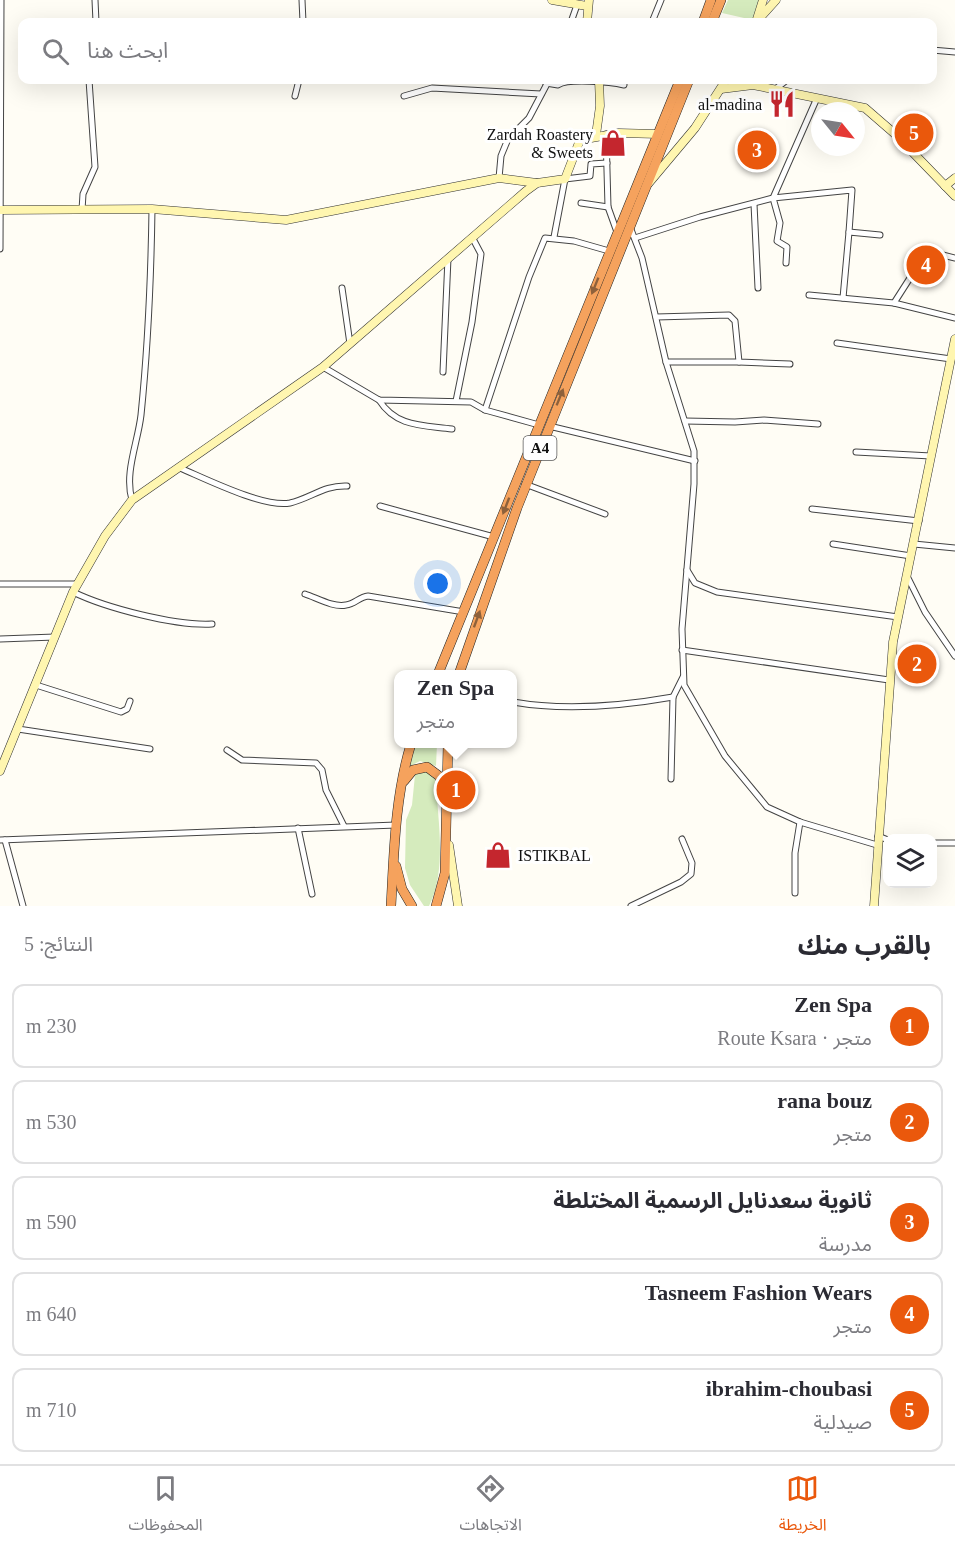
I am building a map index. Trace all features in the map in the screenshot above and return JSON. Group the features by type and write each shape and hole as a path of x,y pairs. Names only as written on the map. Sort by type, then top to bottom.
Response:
{"highway":[{"path":"704,18 711,0"},
{"path":"714,18 721,0"},
{"name":"A4","path":"460,670 521,482 678,84"},
{"name":"A4","path":"544,425 609,251 644,187 687,84"},
{"name":"A4","path":"440,670 494,537 521,482"},
{"path":"391,906 396,825 401,787 410,748"},
{"path":"436,906 445,873 448,748"},
{"path":"401,787 413,770 427,767 439,776 446,791"},
{"path":"394,846 400,881 412,906"}],"street":[{"path":"0,249 1,0"},
{"path":"95,0 96,18"},
{"path":"302,0 303,18"},
{"path":"552,0 577,5 588,3 587,18"},
{"path":"654,18 661,0"},
{"path":"757,18 763,0"},
{"path":"760,18 776,0"},
{"path":"572,18 577,5"},
{"path":"937,50 955,52"},
{"path":"82,211 84,194 95,167 89,84"},
{"path":"295,96 298,84"},
{"path":"499,178 501,156 508,139 529,118 546,84"},
{"path":"596,135 599,84"},
{"path":"644,187 695,128 724,84"},
{"path":"774,90 782,84"},
{"path":"721,89 753,85 858,106 870,112 955,196"},
{"path":"404,96 432,88 541,94"},
{"path":"786,263 787,247 777,241 780,223 773,198 817,98"},
{"path":"554,237 565,179 580,140 606,134 658,134"},
{"path":"606,134 608,207 622,228 635,238 666,362 693,444 695,461 686,568 683,677 705,725 724,756 767,807 800,822 877,845"},
{"path":"0,210 153,209 296,219 499,178 537,183 590,176 591,164 607,163"},
{"path":"945,186 955,178"},
{"path":"0,771 75,588 105,536 132,500 323,367 537,183"},
{"path":"635,238 700,217 773,198 852,190 843,298"},
{"path":"581,203 608,207"},
{"path":"754,204 758,288"},
{"path":"132,500 129,484 140,417 150,314 153,209"},
{"path":"849,232 880,235"},
{"path":"456,401 472,322 481,254 472,237"},
{"path":"485,410 529,277 545,238 554,237 609,251"},
{"path":"894,303 924,255 935,253 955,258"},
{"path":"443,372 448,258"},
{"path":"342,288 350,344"},
{"path":"809,295 894,303 955,318"},
{"path":"656,317 731,316 735,321 739,362"},
{"path":"874,906 889,680 898,617 955,341"},
{"path":"837,342 951,359"},
{"path":"666,362 790,364"},
{"path":"323,367 379,400 397,420 452,429"},
{"path":"379,400 471,402 485,410 695,461"},
{"path":"685,422 764,420 818,424"},
{"path":"856,452 931,456"},
{"path":"180,468 250,499 288,504 329,486 347,486"},
{"path":"521,482 605,514"},
{"path":"380,506 494,537"},
{"path":"813,509 919,520"},
{"path":"833,544 911,556"},
{"path":"914,544 955,548"},
{"path":"686,568 696,583 717,592 898,617"},
{"path":"907,576 925,612 955,656"},
{"path":"0,584 75,588 98,602 192,625 212,624"},
{"path":"305,594 338,605 350,605 360,597 368,596 465,612"},
{"path":"0,639 55,637"},
{"path":"682,650 889,680"},
{"path":"671,779 673,697 683,677"},
{"path":"36,685 121,712 127,709 130,701"},
{"path":"517,703 579,705 625,703 673,697"},
{"path":"18,729 150,749"},
{"path":"227,750 242,760 316,763 322,770 326,790 344,826"},
{"path":"447,819 458,906"},
{"path":"795,893 795,853 800,822"},
{"path":"23,906 2,840 396,825"},
{"path":"298,828 312,894"},
{"path":"878,836 883,838"},
{"path":"631,906 681,882 691,874 692,863 682,839"},
{"path":"937,843 955,843"}],"green space":[{"path":"728,0 759,0 754,18 722,13"},
{"path":"415,748 437,748 436,766 420,761 410,766"},
{"path":"418,771 428,772 435,779 436,784 440,862 435,892 429,906 424,906 410,885 405,868 406,820 412,805 415,775"}],"place":[{"name":"al-madina","path":"782,104"},
{"name":"ibrahim-choubasi","path":"914,133"},
{"name":"Zardah Roastery & Sweets","path":"613,143"},
{"name":"ثانوية سعدنايل الرسمية المختلطة","path":"757,150"},
{"name":"Tasneem Fashion Wears","path":"926,265"},
{"name":"rana bouz","path":"917,664"},
{"name":"Zen Spa","path":"456,790"},
{"name":"ISTIKBAL","path":"498,855"}]}
